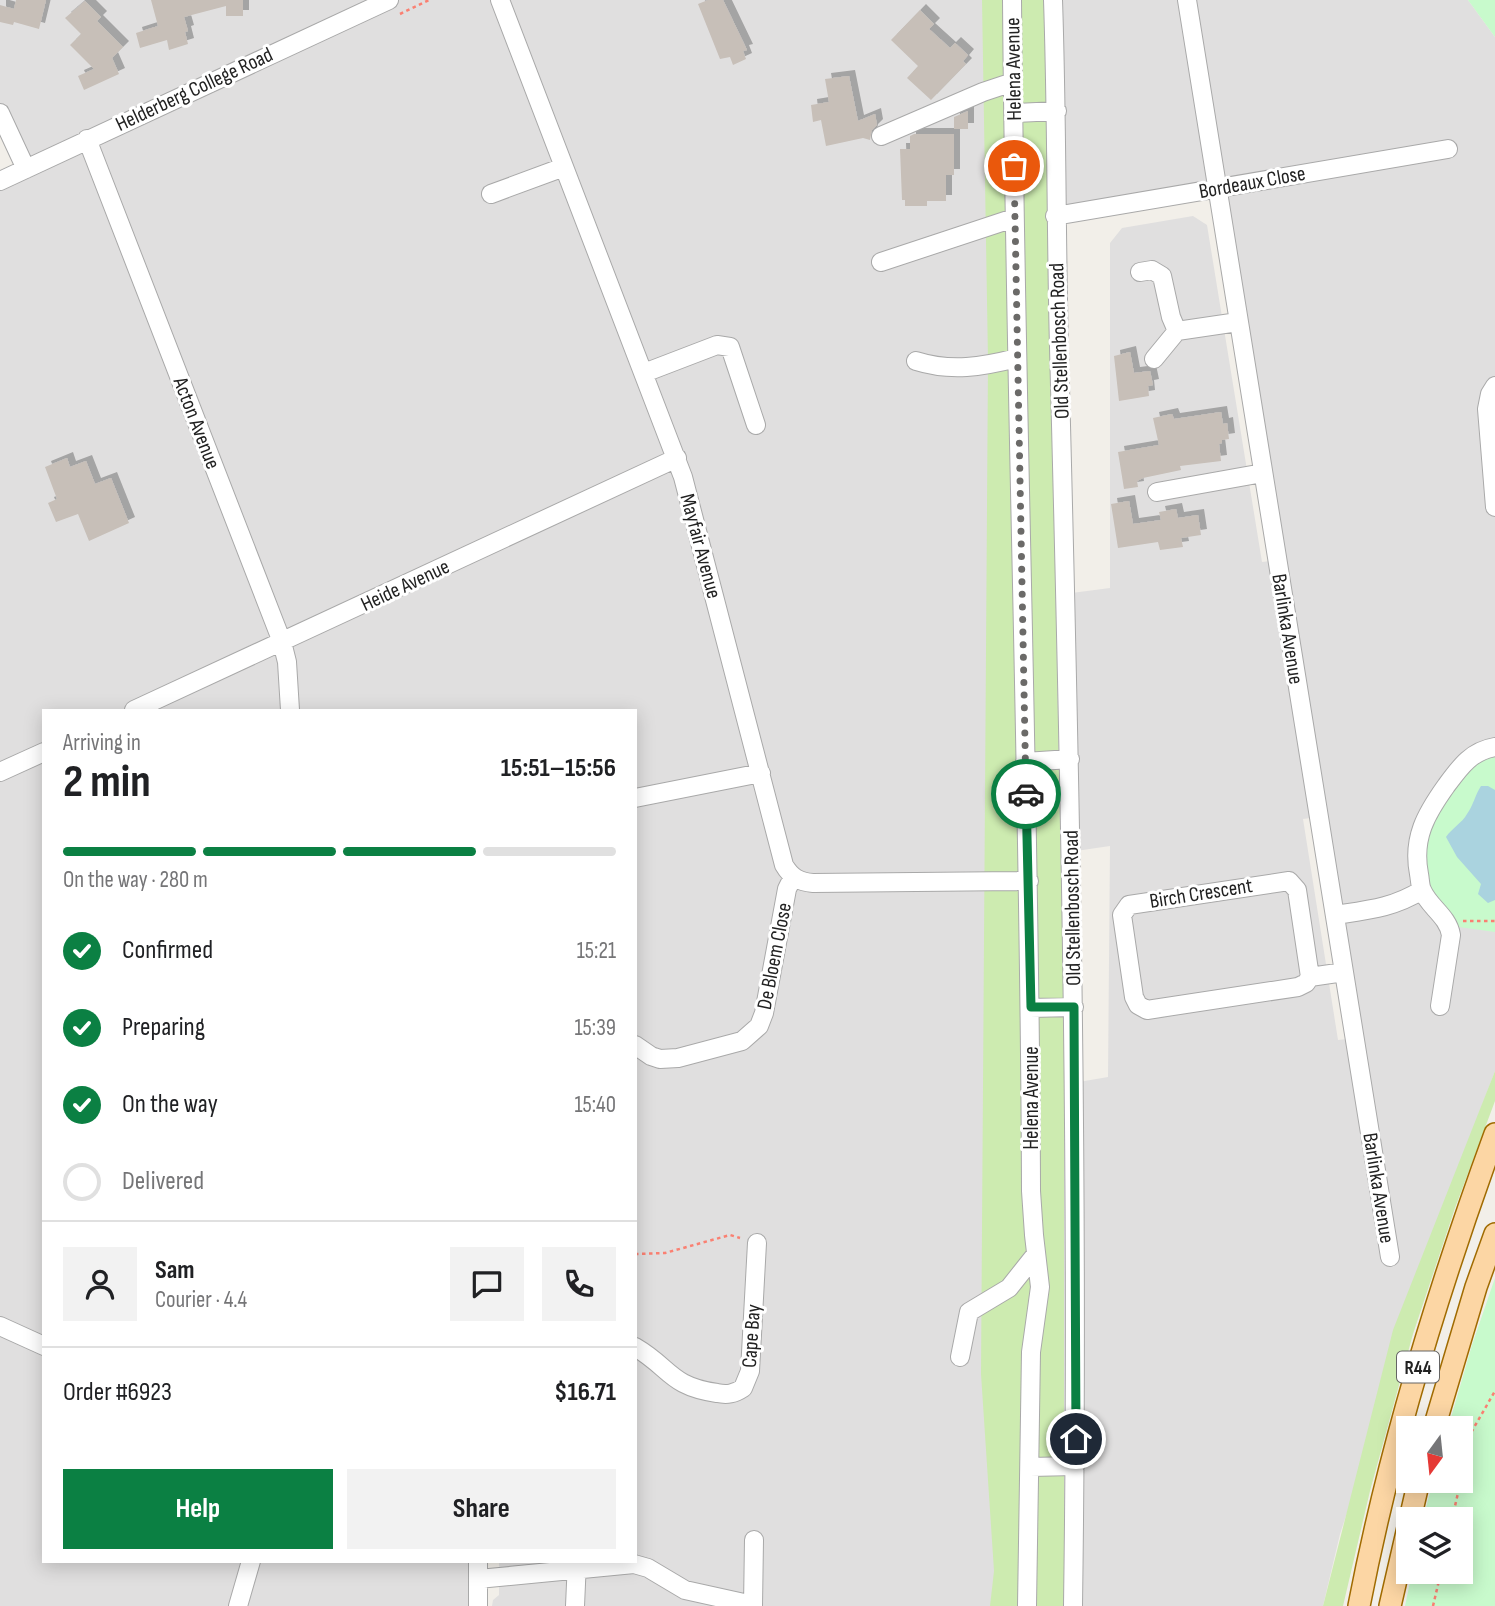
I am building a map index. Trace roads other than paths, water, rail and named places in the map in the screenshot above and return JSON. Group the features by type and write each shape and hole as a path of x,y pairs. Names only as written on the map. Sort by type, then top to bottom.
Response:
{"main road":[{"name":"R44","path":"1359,1606 1381,1503 1416,1375 1453,1251 1495,1134"},
{"name":"R44","path":"1438,1416 1476,1287 1495,1234"},
{"path":"1390,1606 1416,1493"}],"street":[{"name":"Helderberg College Road","path":"0,181 389,0"},
{"name":"Mayfair Avenue","path":"500,0 677,458 784,865 793,877"},
{"name":"Helena Avenue","path":"1012,0 1014,218 1029,881 1031,1191 1040,1287 1031,1352 1027,1606"},
{"name":"Old Stellenbosch Road","path":"1053,0 1057,111 1055,216 1074,1007 1073,1606"},
{"name":"Barlinka Avenue","path":"1187,0 1390,1257"},
{"path":"881,136 983,92 1013,82"},
{"path":"1014,113 1057,111"},
{"path":"0,113 26,169"},
{"name":"Acton Avenue","path":"87,139 282,642 287,662 290,709"},
{"name":"Bordeaux Close","path":"1055,216 1448,149"},
{"path":"491,194 564,167"},
{"path":"881,262 1014,218"},
{"path":"1140,272 1152,270 1162,276 1171,317 1177,331"},
{"path":"1154,359 1177,331 1238,322"},
{"path":"644,373 717,345 730,347 756,425"},
{"path":"916,361 952,369 982,368 1017,358"},
{"path":"1495,386 1487,409 1495,508"},
{"name":"Heide Avenue","path":"136,709 677,458"},
{"path":"1157,492 1263,472"},
{"path":"1440,1006 1451,935 1446,920 1422,890 1417,847 1419,834 1428,811 1467,760 1481,751 1495,747"},
{"path":"0,772 42,753"},
{"path":"1025,762 1070,759"},
{"path":"637,798 761,773"},
{"path":"793,877 813,883 1029,881"},
{"name":"De Bloem Close","path":"637,1046 651,1056 669,1060 734,1044 754,1032 764,1013 788,888 793,877"},
{"name":"Birch Crescent","path":"1310,977 1297,890 1289,881 1133,904 1123,910 1122,920 1134,998 1138,1005 1147,1010 1298,987 1310,977 1344,972"},
{"path":"1335,915 1391,906 1404,902 1422,890"},
{"path":"1031,1007 1074,1007"},
{"name":"Cape Bay","path":"637,1348 649,1355 673,1379 691,1388 728,1394 743,1388 750,1371 757,1243"},
{"path":"960,1357 969,1312 1009,1288 1036,1254"},
{"path":"0,1326 42,1345"},
{"path":"1030,1467 1075,1466"},
{"path":"478,1606 478,1570 629,1564 641,1565 685,1590 753,1605 754,1540"},
{"path":"238,1606 250,1563"},
{"path":"575,1606 576,1565"}],"water":[{"path":"1481,786 1495,790 1495,900 1488,903 1478,894 1481,884 1457,857 1446,837 1465,817"}]}
